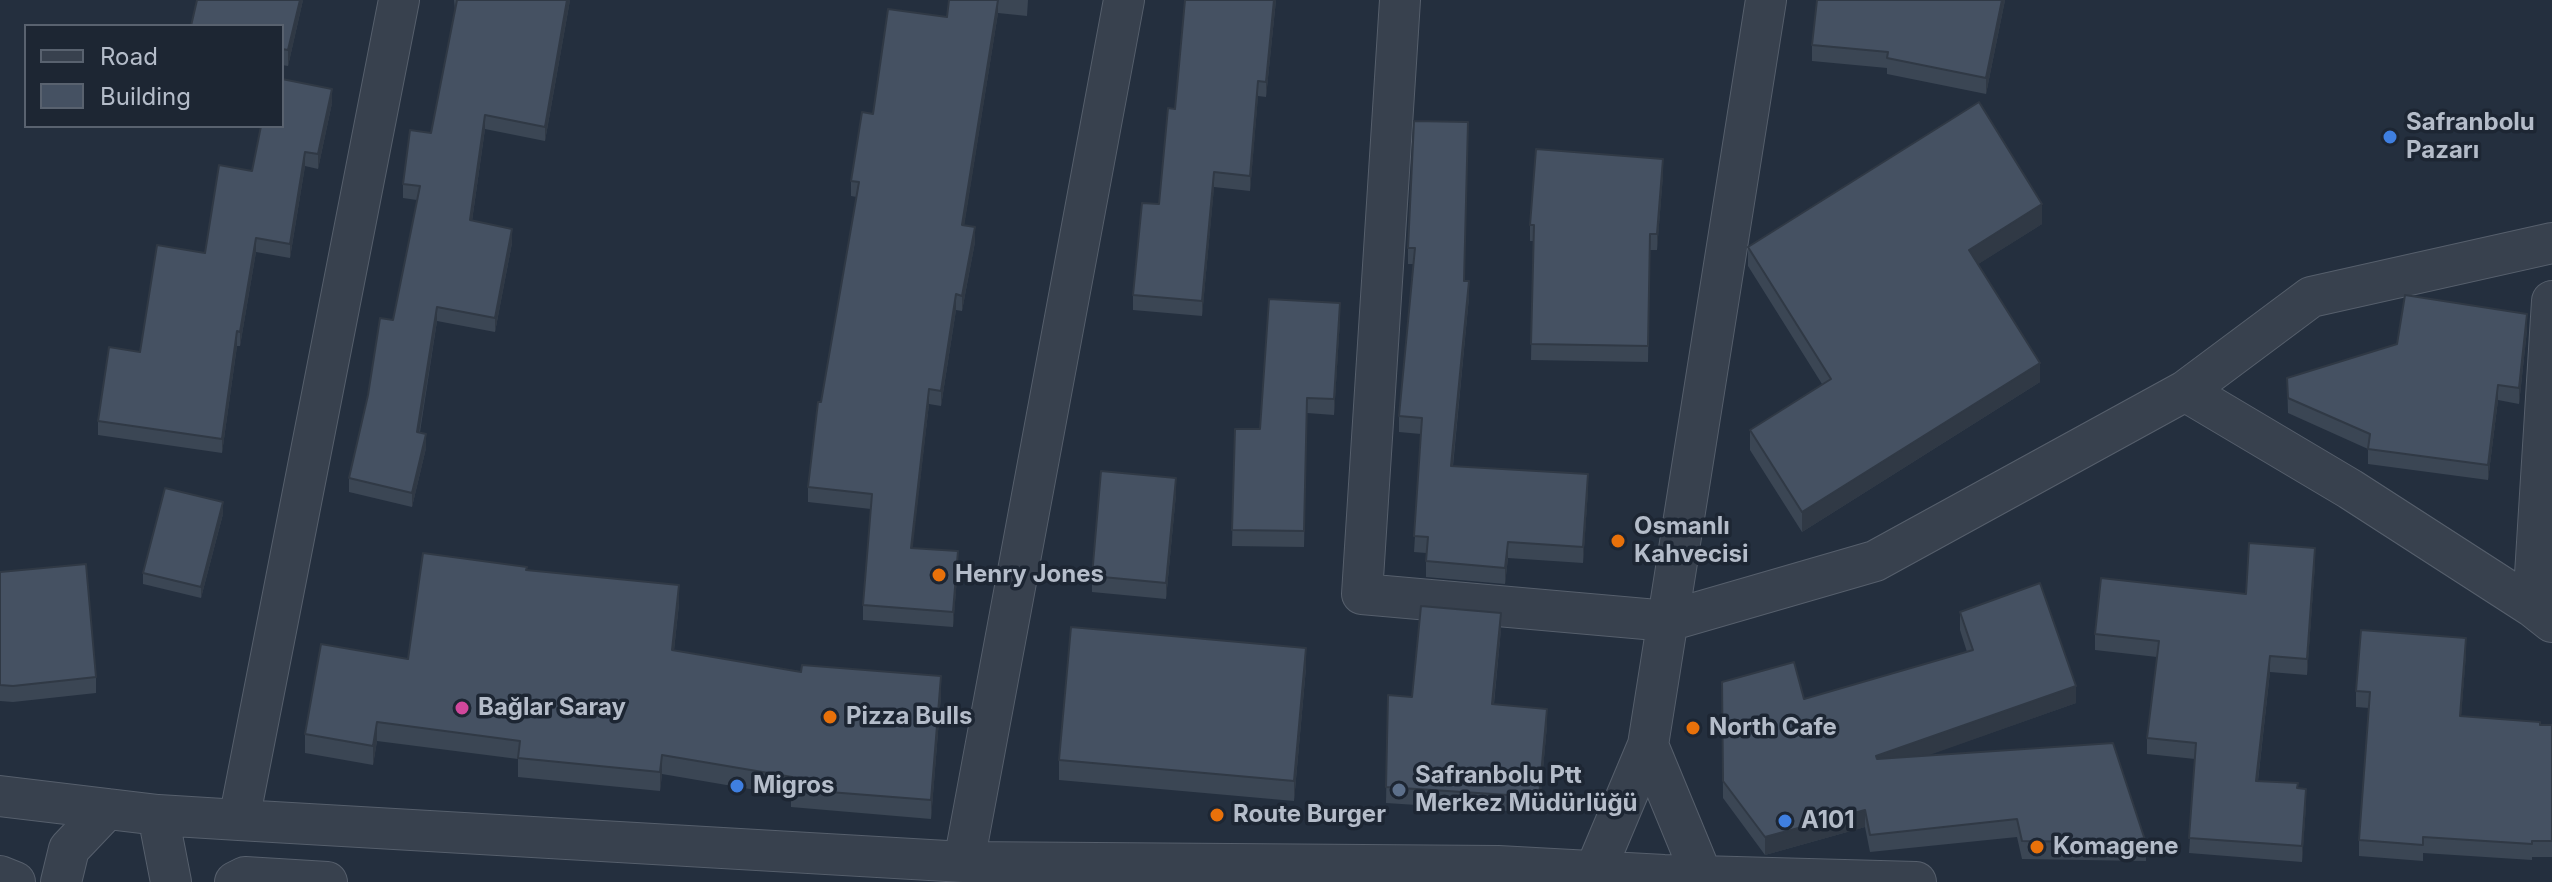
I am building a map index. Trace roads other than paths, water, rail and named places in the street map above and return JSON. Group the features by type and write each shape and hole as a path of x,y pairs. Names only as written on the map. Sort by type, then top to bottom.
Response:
{"street":[{"path":"239,820 399,0"},
{"path":"964,862 1124,0"},
{"path":"1400,0 1362,594 1668,621 1875,561 2185,391 2311,297 2552,243"},
{"path":"1597,876 1648,745 1766,0"},
{"path":"2543,615 2552,301"},
{"path":"2185,391 2350,489 2543,615"},
{"path":"1648,745 1701,879"},
{"path":"0,796 158,815 964,862 1498,866 1597,876 1916,882"},
{"path":"61,882 69,849 107,809"},
{"path":"158,815 171,882"},
{"path":"0,876 15,882"},
{"path":"235,882 245,877 327,882"}],"place":[{"name":"Safranbolu Pazarı","path":"2390,137"},
{"name":"Osmanlı Kahvecisi","path":"1618,541"},
{"name":"Henry Jones","path":"939,575"},
{"name":"Bağlar Saray","path":"462,708"},
{"name":"Pizza Bulls","path":"830,717"},
{"name":"North Cafe","path":"1693,728"},
{"name":"Migros","path":"737,786"},
{"name":"Safranbolu Ptt Merkez Müdürlüğü","path":"1399,790"},
{"name":"Route Burger","path":"1217,815"},
{"name":"A101","path":"1785,821"},
{"name":"Komagene","path":"2037,847"}]}
